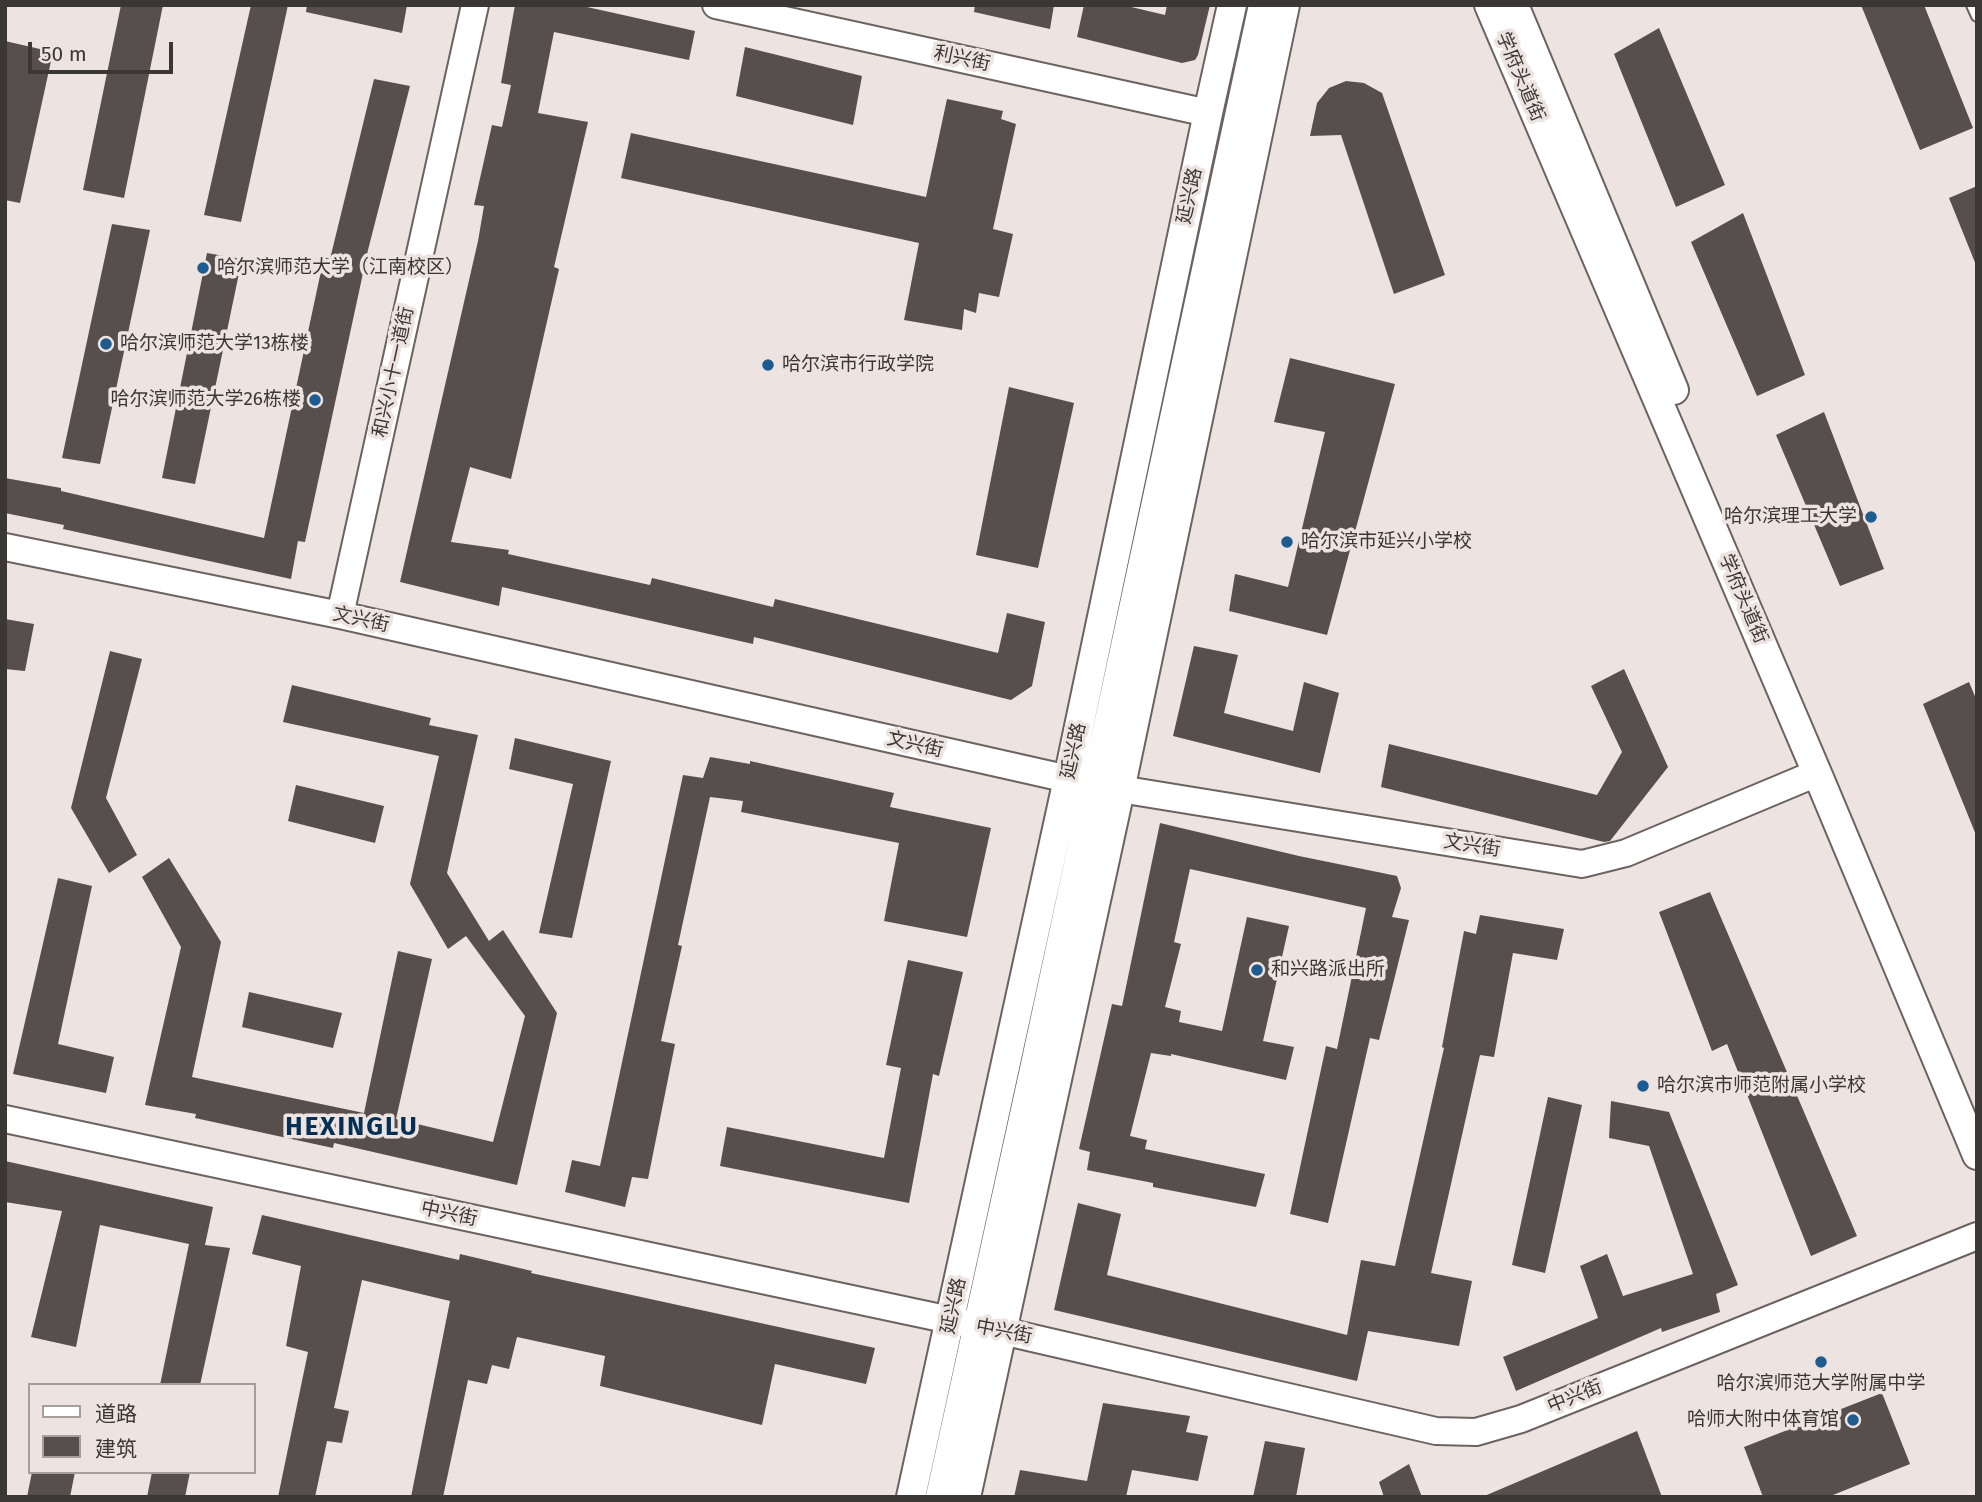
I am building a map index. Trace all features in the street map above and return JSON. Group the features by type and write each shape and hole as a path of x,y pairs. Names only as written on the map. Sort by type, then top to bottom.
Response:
{"main road":[{"name":"延兴路","path":"911,1497 977,1326 1095,784 1208,113 1233,5"},
{"path":"1095,784 1263,5"},
{"name":"延兴路","path":"966,1497 977,1326 1095,784 1286,5"},
{"name":"学府头道街","path":"1489,5 1977,1155"},
{"name":"学府头道街","path":"1514,5 1977,1108"},
{"path":"940,1497 977,1326"}],"street":[{"name":"和兴小十一道街","path":"340,615 475,5"},
{"name":"利兴街","path":"716,5 1208,113"},
{"name":"文兴街","path":"5,547 340,615 1095,784 1582,864 1626,853 1817,773"},
{"name":"中兴街","path":"5,1119 977,1326 1436,1431 1476,1432 1521,1419 1977,1236"}],"lane":[{"path":"1972,5 1977,16"}],"building":[{"path":"121,5 163,5 124,198 83,190"},
{"path":"251,5 288,5 241,222 204,215"},
{"path":"307,5 407,5 402,33 306,12"},
{"path":"515,5 578,5 695,31 689,60 554,32 538,113 588,122 554,267 559,269 511,479 470,467 451,542 509,550 508,554 650,585 652,578 773,607 775,599 998,653 1007,613 1045,622 1032,686 1011,700 754,637 753,644 502,587 499,606 400,582 478,241 484,206 474,205 492,125 502,127 511,85 501,83"},
{"path":"975,5 1054,5 1050,29 974,12"},
{"path":"1084,5 1123,5 1165,15 1167,5 1210,5 1198,55 1195,60 1182,63 1077,37"},
{"path":"1861,5 1924,5 1973,128 1920,150"},
{"path":"1659,28 1725,185 1676,207 1614,54"},
{"path":"5,41 53,52 20,203 5,200"},
{"path":"745,47 862,76 853,125 736,96"},
{"path":"374,79 410,86 368,250 305,542 298,541 291,579 63,529 64,525 5,513 5,478 61,488 61,491 264,538 324,257 330,259"},
{"path":"1346,81 1364,83 1382,93 1445,275 1394,294 1341,135 1310,136 1317,103 1329,88"},
{"path":"947,99 1003,111 1001,119 1016,124 993,229 1013,234 999,297 979,293 976,313 964,309 962,330 904,320 919,243 621,178 631,133 926,197"},
{"path":"1977,186 1977,265 1976,265 1949,198"},
{"path":"1743,213 1805,375 1757,396 1691,242"},
{"name":"哈尔滨师范大学13栋楼","path":"112,224 150,230 100,464 62,458"},
{"path":"207,253 242,259 195,484 162,478"},
{"path":"1290,358 1395,384 1327,635 1229,611 1235,574 1288,587 1325,432 1274,422"},
{"path":"1009,387 1074,403 1038,568 976,555"},
{"path":"1824,412 1884,569 1840,586 1776,435"},
{"path":"5,619 34,624 25,671 5,669"},
{"path":"1194,646 1238,655 1224,713 1293,731 1304,682 1339,693 1320,773 1173,736"},
{"path":"110,651 142,659 106,798 137,855 109,873 71,808"},
{"path":"1624,669 1668,767 1610,841 1604,842 1381,787 1389,744 1597,795 1622,752 1591,686"},
{"path":"1969,682 1977,701 1976,835 1923,704"},
{"path":"292,685 431,718 429,725 478,735 447,873 489,941 503,930 557,1013 517,1185 334,1143 333,1148 195,1118 196,1114 145,1105 181,947 142,877 169,858 221,942 192,1077 364,1113 398,951 432,959 396,1119 493,1142 525,1016 466,936 448,949 410,884 439,756 283,722"},
{"path":"515,738 611,761 572,938 539,933 573,784 509,769"},
{"path":"710,757 750,764 750,761 894,793 890,807 991,828 967,937 884,921 899,843 741,812 743,801 710,797 678,945 682,946 661,1041 675,1044 648,1179 632,1177 625,1207 565,1192 572,1160 600,1166 683,775 703,778"},
{"path":"296,785 384,806 375,843 288,821"},
{"path":"1160,823 1397,876 1401,888 1392,917 1409,920 1379,1040 1370,1038 1328,1223 1290,1214 1326,1046 1337,1049 1366,908 1190,869 1174,942 1181,944 1165,1007 1181,1011 1179,1022 1222,1031 1247,917 1289,926 1263,1041 1294,1047 1286,1080 1171,1054 1151,1053 1130,1136 1147,1140 1145,1149 1265,1174 1256,1207 1153,1187 1153,1183 1087,1170 1090,1152 1079,1149 1112,1004 1122,1006"},
{"path":"58,878 92,886 58,1044 114,1057 106,1093 13,1074"},
{"path":"1710,892 1857,1236 1811,1256 1727,1044 1712,1051 1659,912"},
{"path":"1480,915 1564,929 1557,960 1513,953 1494,1057 1480,1055 1431,1273 1472,1281 1459,1346 1368,1331 1357,1381 1054,1310 1078,1203 1121,1214 1107,1275 1347,1335 1361,1260 1395,1266 1444,1048 1442,1047 1464,931 1476,934"},
{"path":"908,960 963,972 939,1076 933,1074 909,1203 720,1166 727,1127 884,1158 901,1068 886,1065"},
{"path":"249,992 342,1013 333,1048 242,1027"},
{"path":"1548,1097 1582,1105 1545,1273 1512,1265"},
{"path":"1611,1101 1669,1112 1738,1285 1716,1294 1720,1312 1662,1332 1661,1328 1516,1391 1503,1357 1598,1318 1580,1266 1607,1254 1623,1296 1693,1274 1649,1146 1609,1138"},
{"path":"5,1161 213,1207 205,1245 230,1248 200,1383 160,1383 189,1244 100,1225 76,1347 31,1337 62,1211 5,1202"},
{"path":"262,1215 459,1260 460,1254 532,1271 531,1273 875,1348 866,1384 775,1364 762,1425 600,1386 605,1356 517,1337 509,1369 492,1365 487,1384 468,1380 443,1497 411,1497 450,1301 362,1280 334,1408 349,1411 342,1443 327,1441 315,1497 278,1497 308,1352 286,1346 301,1266 252,1254"},
{"name":"哈师大附中体育馆","path":"1882,1393 1910,1464 1828,1497 1763,1497 1744,1447"},
{"path":"1103,1403 1190,1416 1186,1432 1208,1436 1198,1481 1132,1470 1126,1497 1014,1497 1020,1470 1087,1481"},
{"path":"1637,1431 1662,1497 1482,1497"},
{"path":"1265,1441 1305,1448 1296,1497 1253,1497"},
{"path":"1409,1464 1422,1497 1384,1497 1379,1482"},
{"path":"32,1474 75,1474 70,1497 27,1497"},
{"path":"152,1474 190,1474 185,1497 147,1497"}],"place":[{"name":"哈尔滨师范大学（江南校区）","path":"203,268"},
{"name":"哈尔滨师范大学13栋楼","path":"106,344"},
{"name":"哈尔滨市行政学院","path":"768,365"},
{"name":"哈尔滨师范大学26栋楼","path":"315,400"},
{"name":"哈尔滨理工大学","path":"1871,517"},
{"name":"哈尔滨市延兴小学校","path":"1287,542"},
{"name":"和兴路派出所","path":"1257,970"},
{"name":"哈尔滨市师范附属小学校","path":"1643,1086"},
{"name":"哈尔滨师范大学附属中学","path":"1821,1362"},
{"name":"哈师大附中体育馆","path":"1853,1420"}],"district":[{"name":"HEXINGLU","path":"352,1128"}]}
